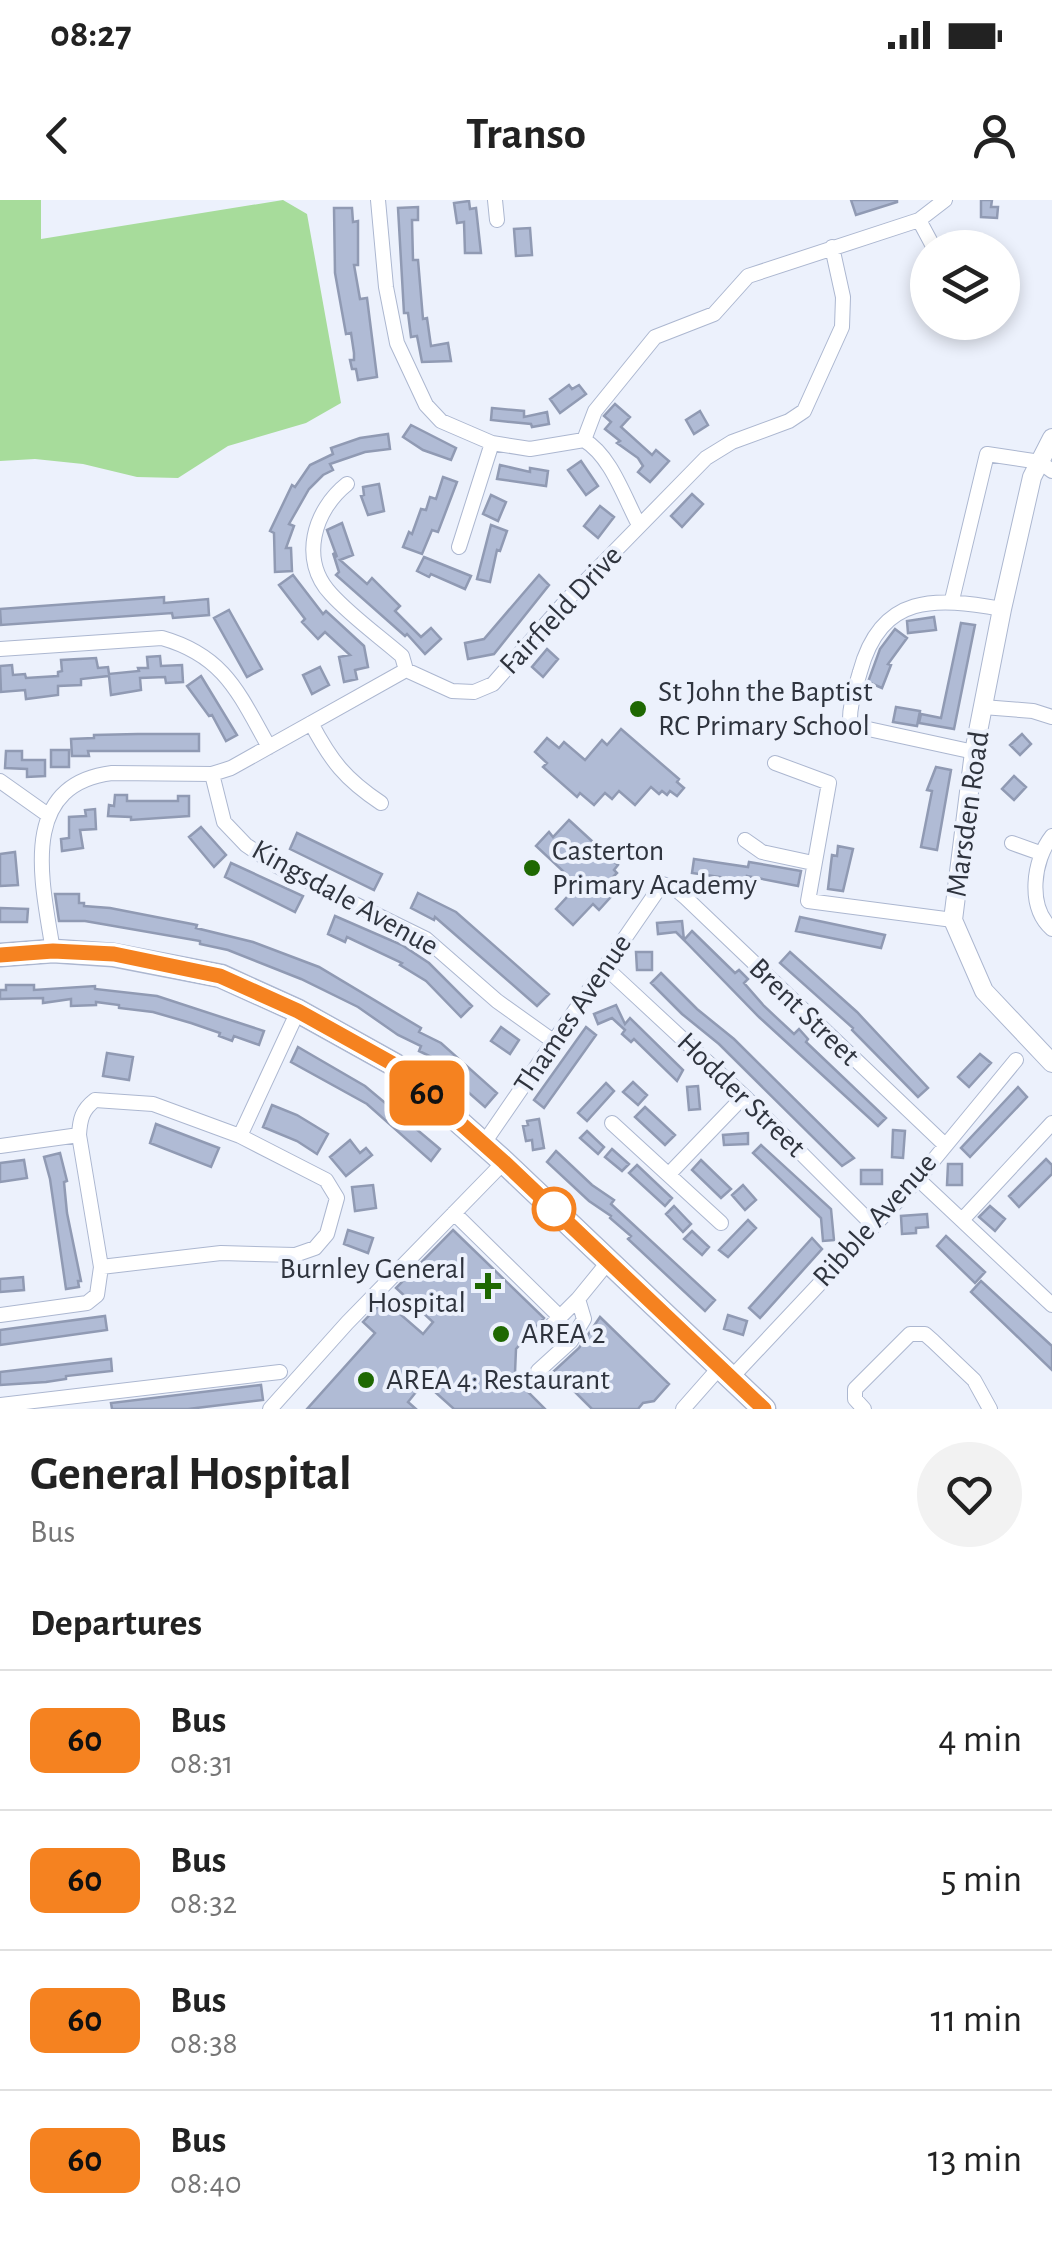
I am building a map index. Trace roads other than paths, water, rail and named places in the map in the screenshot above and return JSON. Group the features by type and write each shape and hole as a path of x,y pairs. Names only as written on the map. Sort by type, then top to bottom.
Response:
{"highway":[{"path":"0,955 53,951 114,954 220,976 298,1011 395,1065 484,1143 764,1409"}],"street":[{"path":"378,200 386,287 397,343 426,405 441,420 492,443 530,449 584,440 596,447 606,462 639,525"},
{"path":"495,200 497,220"},
{"path":"584,440 595,411 655,337 714,314 748,276 919,220 945,200"},
{"path":"919,220 924,230"},
{"name":"Fairfield Drive","path":"406,670 452,691 474,692 492,684 706,458 732,442 804,411 842,326 842,297 832,247"},
{"name":"Marsden Road","path":"1051,442 1046,466 1032,477 1002,610 974,752 954,920 984,990 1052,1063"},
{"path":"458,548 492,443"},
{"path":"952,600 987,454 1046,466"},
{"path":"53,951 40,864 48,814 75,787 99,774 212,774 231,768 406,670 402,656 328,592 316,569 313,538 320,514 331,496 347,484"},
{"path":"974,752 850,724 849,712 862,663 880,630 896,614 920,603 952,600 1002,610"},
{"path":"0,649 162,638 186,645 212,659 268,747"},
{"path":"983,707 1033,711 1052,717"},
{"path":"311,723 330,759 350,782 381,803"},
{"path":"775,763 829,782 808,901 954,920"},
{"name":"Kingsdale Avenue","path":"212,774 224,822 246,845 277,866 426,938 497,1001 554,1041"},
{"path":"0,781 48,814"},
{"path":"1046,930 1036,894 1040,853 1052,836"},
{"path":"745,840 762,852 813,863"},
{"path":"1012,842 1040,853"},
{"name":"Thames Avenue","path":"484,1143 662,884"},
{"name":"Brent Street","path":"662,884 686,898 944,1144"},
{"name":"Hodder Street","path":"606,968 744,1096 873,1225"},
{"path":"240,1136 298,1011"},
{"name":"Ribble Avenue","path":"683,1409 918,1179 1016,1060"},
{"path":"670,1173 744,1096"},
{"path":"0,1315 86,1303 97,1296 101,1267 79,1134 86,1107 95,1100 154,1104 240,1136 326,1180 337,1198 327,1234 315,1248 295,1255 222,1253 101,1267"},
{"path":"612,1123 722,1223"},
{"path":"962,1220 1052,1123"},
{"path":"0,1146 79,1134"},
{"path":"270,1409 347,1323 504,1162"},
{"path":"918,1179 1052,1305"},
{"path":"454,1213 560,1317"},
{"path":"546,1331 608,1261"},
{"path":"538,1372 571,1341 584,1319 578,1299"},
{"path":"864,1409 855,1399 855,1389 910,1334 918,1333 974,1380 990,1409"},
{"path":"0,1405 280,1372"},
{"path":"118,1392 120,1409"}],"place":[{"name":"St John the Baptist RC Primary School","path":"638,709"},
{"name":"Casterton Primary Academy","path":"532,868"},
{"name":"Burnley General Hospital","path":"488,1286"},
{"name":"AREA 2","path":"501,1334"},
{"name":"AREA 4: Restaurant","path":"366,1380"}]}
